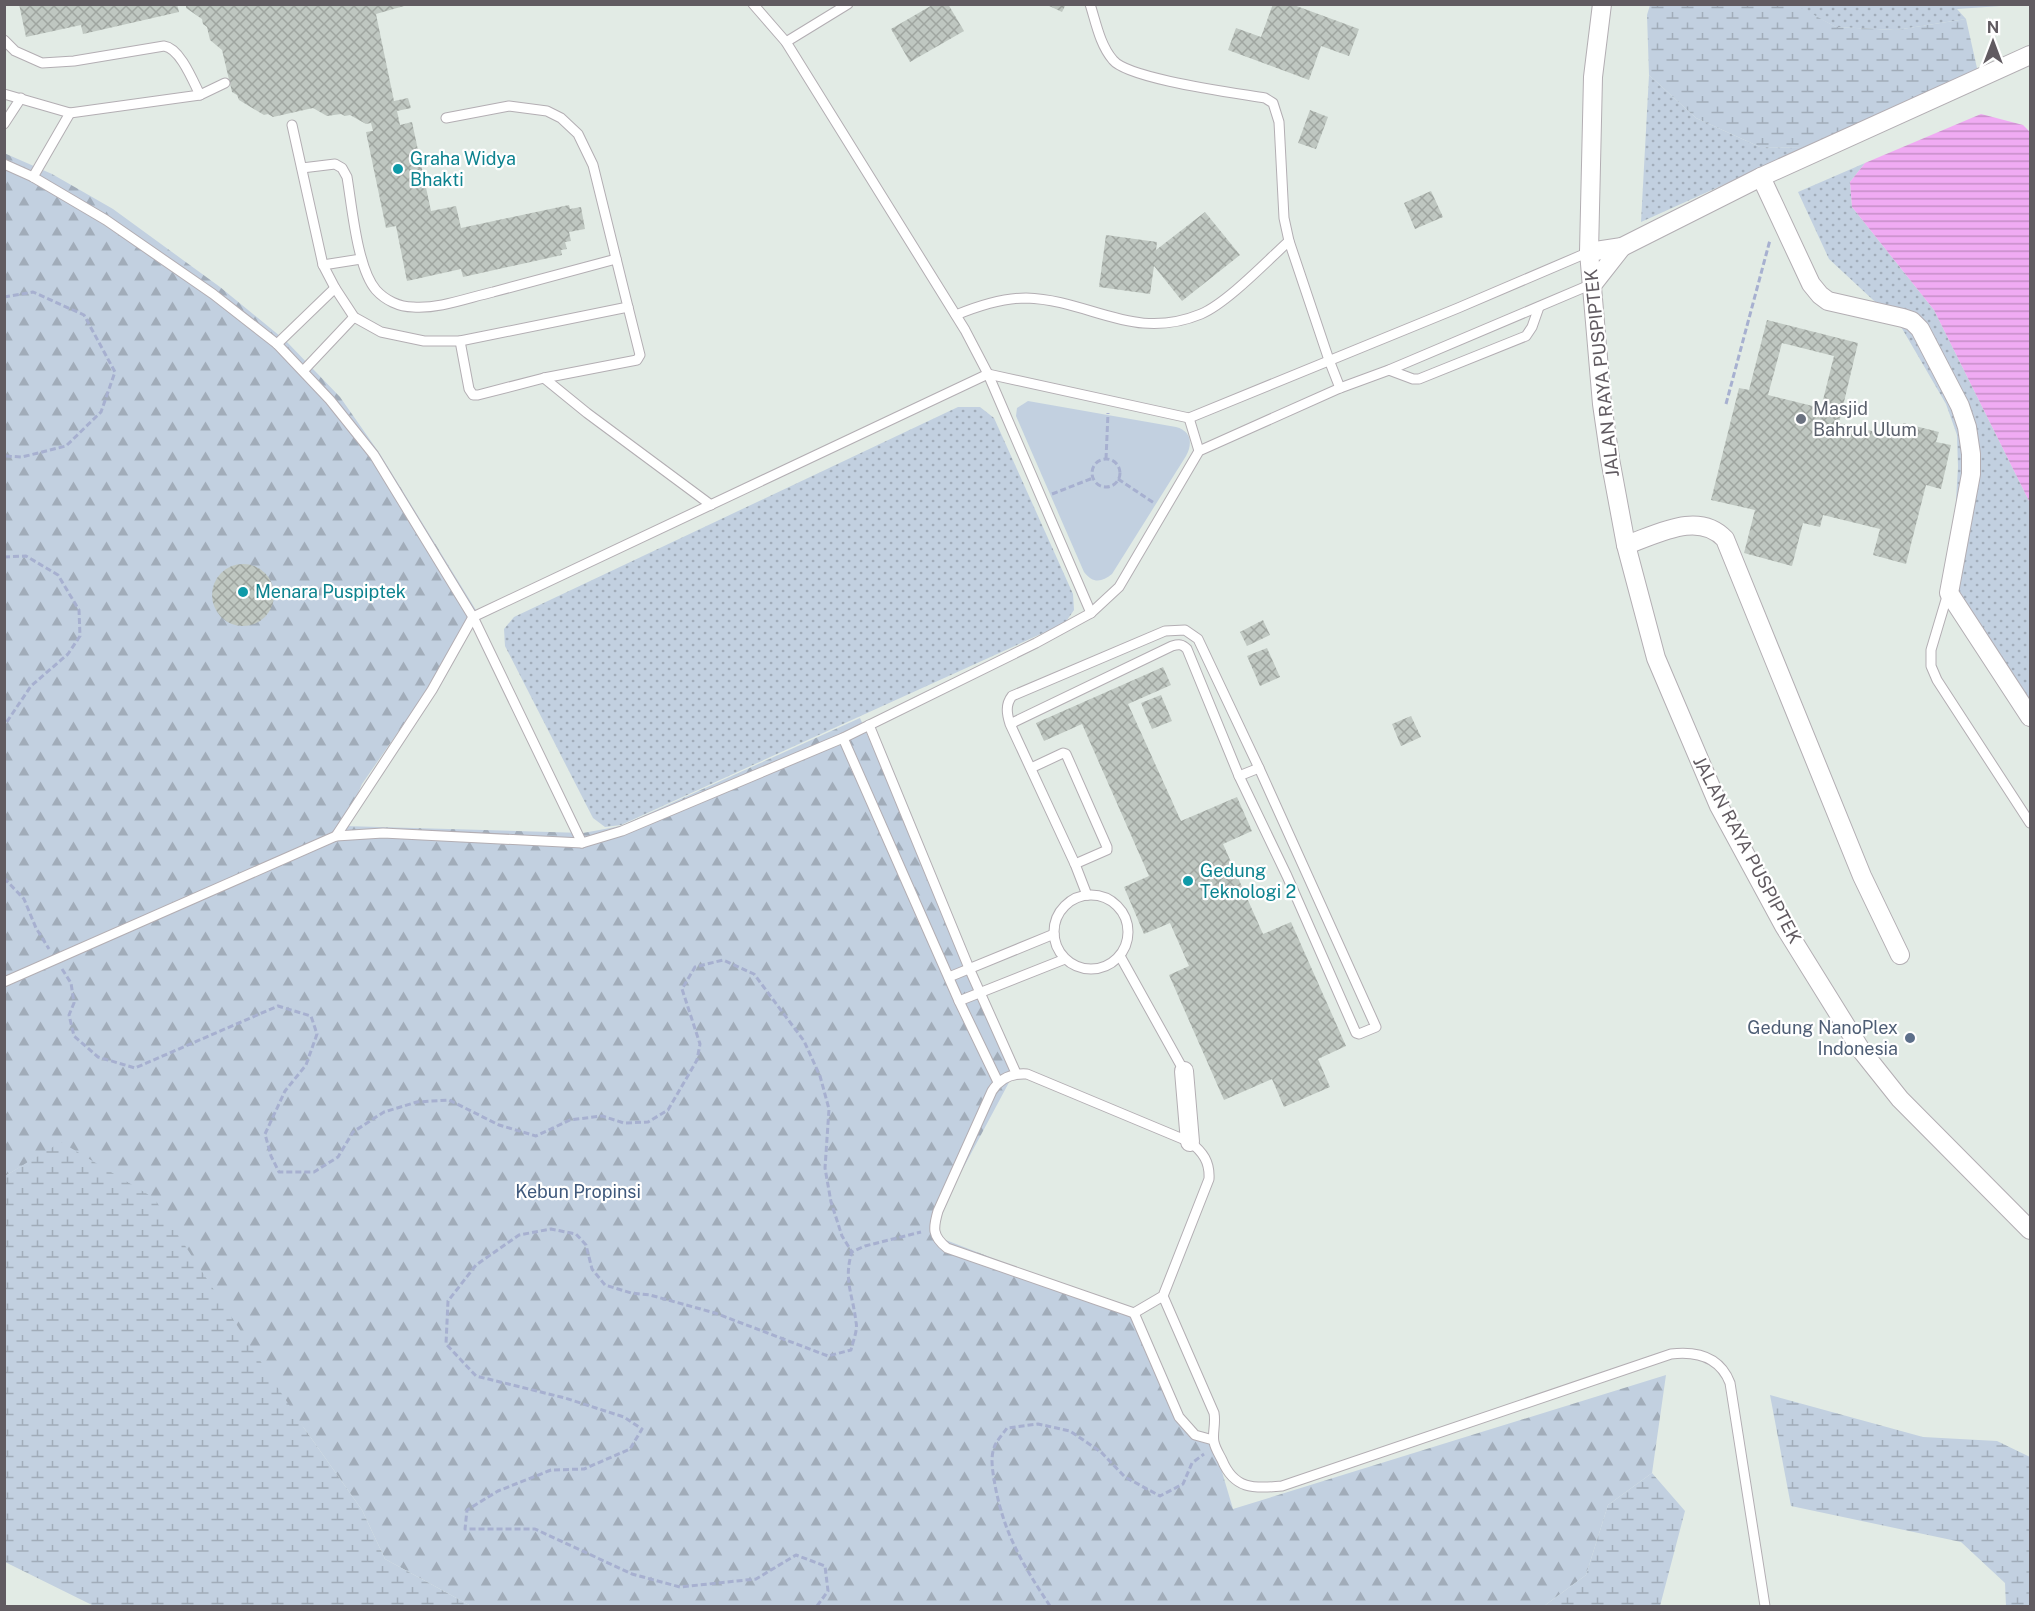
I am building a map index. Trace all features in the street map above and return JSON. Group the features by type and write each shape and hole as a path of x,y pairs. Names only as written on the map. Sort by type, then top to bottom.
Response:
{"street":[{"name":"JALAN RAYA PUSPIPTEK","path":"1602,4 1593,77 1589,252 1602,404 1610,459 1626,545 1656,658 1708,783 1790,935 1861,1050 1884,1082 2031,1230"},
{"path":"1589,252 1622,247 1761,177 2031,54"},
{"path":"1761,177 1811,284 1820,295 1835,303 1912,321 1920,329 1960,406 1967,427 1971,474 1949,593 2031,717"},
{"path":"1593,284 1622,247"},
{"path":"1626,545 1683,525 1705,526 1725,538 1862,876 1900,955"},
{"path":"1184,1071 1190,1142"}],"lane":[{"path":"753,4 786,42 956,315 988,374 1092,613"},
{"path":"786,42 848,4"},
{"path":"1090,4 1105,50 1112,60 1123,68 1154,78 1265,98 1273,103 1279,122 1284,218 1289,241 1340,388"},
{"path":"4,40 15,51 42,63 74,61 164,46 170,47 178,56 200,95"},
{"path":"4,94 70,113 200,95 225,83"},
{"path":"4,124 21,98"},
{"path":"446,118 509,106 547,111 561,117 578,134 593,165 640,355 639,358 473,395 469,389 460,341"},
{"path":"33,177 70,113"},
{"path":"292,125 323,265 354,317 381,332 424,341 460,341 628,307"},
{"path":"4,164 33,177 106,220 213,294 276,344 330,399 374,455 473,617 582,843"},
{"path":"302,168 335,164 342,168 347,177 362,259 368,278 384,298 396,304 412,308 452,302 616,259"},
{"path":"956,315 988,303 1026,298 1064,303 1123,321 1145,324 1174,323 1203,313 1227,296 1289,241"},
{"path":"336,836 432,690 473,617 988,374 1189,418 1589,252"},
{"path":"323,265 362,259"},
{"path":"4,982 336,836 383,833 582,843 622,831 843,738 1092,613 1119,587 1199,451 1340,388 1389,370 1593,284"},
{"path":"276,344 335,288"},
{"path":"1389,370 1419,379 1526,336 1539,307"},
{"path":"304,370 354,317"},
{"path":"544,378 587,413 711,505"},
{"path":"1189,418 1199,451"},
{"path":"1949,593 1931,650 1931,666 1937,680 2031,823"},
{"path":"1010,724 1172,646 1180,644 1187,649 1239,776 1287,876 1356,1033 1359,1034 1376,1027 1198,639 1185,630 1165,631 1012,696 1008,702 1006,711 1010,724 1076,864 1087,895"},
{"path":"1165,631 1172,646"},
{"path":"869,725 969,968 1016,1073"},
{"path":"843,738 959,1001 998,1082"},
{"path":"1031,768 1063,753 1066,754 1107,847 1107,850 1076,864"},
{"path":"1239,776 1259,768"},
{"path":"1264,830 1283,823"},
{"path":"1287,876 1304,867"},
{"path":"1087,895 1107,898 1116,904 1123,912 1129,932 1120,956 1107,966 1096,969 1085,969 1065,959 1057,948 1054,934 1059,912 1066,904 1087,895"},
{"path":"1311,932 1329,924"},
{"path":"949,977 1054,934"},
{"path":"1120,956 1184,1071"},
{"path":"959,1001 1065,959"},
{"path":"1338,991 1356,984"},
{"path":"1134,1313 1162,1296 1209,1179 1208,1163 1199,1149 1190,1142 1027,1074 1016,1073 998,1082 938,1211 935,1228 938,1241 947,1248 1134,1313 1179,1417 1195,1435 1214,1443"},
{"path":"1162,1296 1214,1413 1216,1428 1214,1443 1227,1472 1239,1483 1251,1487 1282,1486 1671,1354 1685,1352 1701,1354 1712,1359 1726,1374 1730,1383 1765,1606"}],"path":[{"path":"1726,404 1764,256 1773,232 1782,221"},
{"path":"4,297 33,292 84,315 115,372 101,412 66,446 22,457 4,456"},
{"path":"1106,459 1109,400"},
{"path":"1100,460 1113,461 1118,466 1120,472 1113,485 1105,487 1093,478 1094,465 1100,460"},
{"path":"1041,498 1093,478"},
{"path":"1118,479 1166,510"},
{"path":"4,556 26,556 58,575 79,610 80,636 68,654 31,686 4,726"},
{"path":"4,878 24,899 36,927 71,983 74,1003 69,1015 74,1036 98,1057 135,1068 278,1006 311,1016 317,1034 306,1065 285,1091 266,1134 271,1156 279,1172 314,1172 338,1157 352,1132 384,1112 417,1102 449,1100 499,1125 537,1136 570,1120 602,1116 624,1123 648,1122 668,1110 697,1060 700,1044 682,989 695,967 723,960 754,974 804,1041 820,1076 829,1109 825,1168 831,1202 842,1236 852,1252"},
{"path":"817,1606 828,1591 825,1566 796,1555 756,1579 680,1587 632,1574 535,1529 465,1529 467,1510 498,1491 551,1470 585,1469 630,1449 642,1429 624,1417 565,1398 476,1376 446,1344 448,1301 476,1265 519,1235 551,1229 576,1234 586,1245 592,1269 605,1285 715,1313 828,1356 851,1350 857,1324 847,1267 852,1252 865,1246 935,1228"},
{"path":"1050,1606 1031,1577 1007,1532 998,1505 992,1471 994,1447 1007,1428 1038,1424 1070,1431 1101,1452 1125,1477 1160,1496 1184,1484 1192,1463 1214,1443"}],"green space":[{"path":"1794,4 1836,27 1896,30 1966,19 1979,77 1805,148 1760,147 1696,118 1649,75 1647,15 1650,5"},
{"path":"1957,4 2030,4 1957,9"},
{"path":"1794,5 1957,5 1957,9 1966,19 1896,30 1836,27"},
{"path":"1649,75 1696,118 1760,147 1805,148 1641,222"},
{"name":"Kebun Propinsi","path":"4,153 52,174 113,209 220,287 286,341 340,397 380,454 479,615 362,784 344,826 583,833 621,826 860,718 1014,1073 936,1219 938,1237 1134,1313 1179,1417 1214,1445 1233,1509 1666,1375 1652,1473 1608,1505 1586,1575 1544,1606 471,1606 385,1559 362,1510 304,1428 61,1143 5,1176"},
{"path":"1865,163 1850,182 1852,207 1934,310 2030,503 2030,721 1950,599 1958,467 1957,435 1946,404 1900,325 1829,259 1798,192"},
{"path":"1028,401 1176,427 1188,435 1190,447 1186,456 1112,574 1105,579 1094,580 1084,572 1016,416 1017,408"},
{"path":"958,407 980,407 994,418 1073,594 1074,610 1065,623 621,825 605,827 593,818 505,646 504,629 514,617"},
{"path":"61,1142 154,1198 304,1428 362,1510 385,1559 471,1606 94,1606 5,1562 5,1176"},
{"path":"1770,1395 1923,1437 1997,1441 2030,1457 2030,1606 2006,1606 2005,1583 1961,1542 1791,1506"},
{"path":"1652,1473 1685,1511 1660,1606 1544,1606 1586,1575 1608,1505"}],"shaded area":[{"path":"1981,114 2023,125 2030,132 2030,503 1934,310 1852,207 1850,182 1865,163"}],"building":[{"path":"19,4 177,4 179,12 83,34 81,25 26,37"},
{"name":"Graha Widya Bhakti","path":"186,4 411,4 376,14 394,101 408,98 411,108 397,111 400,125 412,122 431,211 456,206 461,228 569,205 570,209 581,207 585,229 569,232 571,241 565,242 567,249 561,250 562,255 463,277 461,269 407,281 396,226 386,228 366,132 373,131 371,123 366,124 350,115 327,116 313,108 273,117 268,114 264,115 239,100 232,92 222,50 210,40 207,27 203,24 202,19 186,8"},
{"path":"934,4 948,4 964,31 910,62 891,29"},
{"path":"1045,4 1066,4 1062,12"},
{"path":"1273,4 1291,4 1359,29 1349,56 1321,46 1309,80 1228,50 1236,28 1261,37"},
{"path":"1310,110 1328,117 1316,149 1298,143"},
{"path":"1431,191 1443,217 1415,229 1404,203"},
{"path":"1205,212 1240,255 1182,301 1154,266 1150,294 1099,287 1106,235 1157,242 1156,250"},
{"path":"1767,320 1858,343 1839,423 1900,438 1903,423 1939,432 1936,442 1951,445 1941,489 1926,485 1906,564 1873,555 1880,529 1823,515 1820,527 1803,523 1792,566 1744,553 1755,510 1711,500 1739,388 1749,390","holes":["1782,343 1834,356 1821,408 1768,395"]},
{"name":"Menara Puspiptek","path":"243,564 265,573 274,595 265,617 243,626 221,617 212,595 221,573"},
{"path":"1263,620 1270,635 1247,646 1240,632"},
{"path":"1267,648 1280,677 1260,686 1247,656"},
{"name":"Gedung Teknologi 2","path":"1163,667 1171,685 1128,704 1181,821 1237,797 1252,831 1223,844 1263,934 1291,922 1346,1046 1318,1059 1330,1087 1284,1107 1272,1079 1224,1100 1169,975 1189,966 1170,923 1144,934 1124,887 1149,876 1082,724 1044,741 1036,723"},
{"path":"1161,695 1172,721 1152,729 1141,703"},
{"path":"1411,716 1421,737 1401,746 1392,724"}],"place":[{"name":"Graha Widya Bhakti","path":"398,169"},
{"name":"Masjid Bahrul Ulum","path":"1801,419"},
{"name":"Menara Puspiptek","path":"243,592"},
{"name":"Gedung Teknologi 2","path":"1188,881"},
{"name":"Gedung NanoPlex Indonesia","path":"1910,1038"}]}
